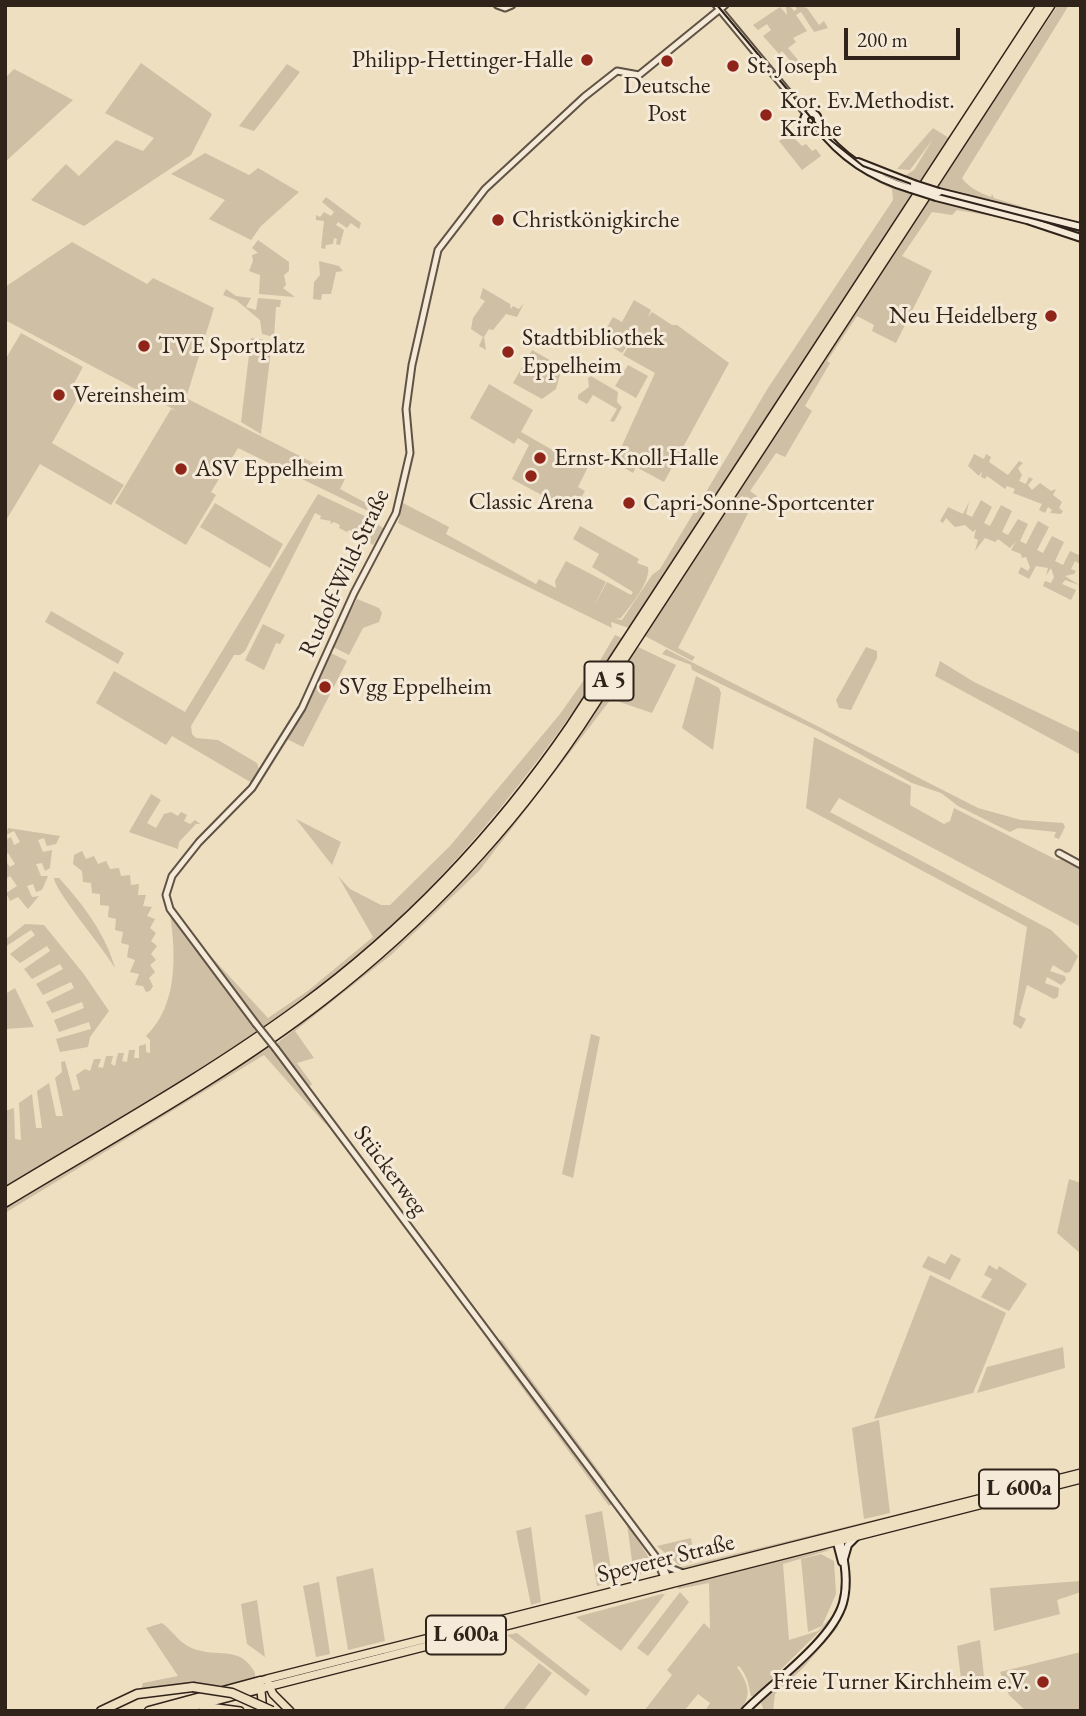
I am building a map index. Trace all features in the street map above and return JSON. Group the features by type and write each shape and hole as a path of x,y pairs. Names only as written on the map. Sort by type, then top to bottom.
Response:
{"highway":[{"name":"A 5","path":"5,1194 235,1052 309,1001 400,925 488,834 571,726 1042,5"},
{"name":"A 5","path":"5,1202 241,1058 312,1008 412,924 493,839 579,727 1050,5"},
{"name":"L 600a","path":"191,1707 265,1684"},
{"name":"L 600a","path":"149,1711 265,1684"},
{"path":"101,1711 137,1694 194,1687 243,1696 272,1711"},
{"path":"175,1711 191,1707"}],"main road":[{"path":"807,115 816,116 817,124 846,156 868,172 1081,238"},
{"path":"938,195 1081,227"},
{"name":"Speyerer Straße","path":"667,1581 1081,1473"},
{"name":"Speyerer Straße","path":"265,1684 1081,1479"},
{"path":"844,1565 848,1545 857,1536"},
{"path":"838,1538 838,1555"},
{"path":"746,1711 833,1622 845,1595 844,1565 838,1538"},
{"path":"817,1546 830,1548 844,1565"},
{"path":"262,1711 265,1684"},
{"path":"265,1684 290,1711"},
{"path":"191,1707 217,1706 240,1711"}],"street":[{"path":"497,5 510,7"},
{"path":"720,7 807,115"},
{"name":"Rudolf-Wild-Straße","path":"234,808 252,788 304,705 352,597 398,506 410,453 406,409 411,370 438,250 485,189 584,97 617,71 639,75 720,7"},
{"name":"Stückerweg","path":"234,808 199,842 172,876 167,901 180,925 662,1564 667,1581"},
{"path":"1059,853 1081,864"},
{"name":"Stückerweg","path":"656,1556 667,1581"},
{"path":"662,1564 686,1574"}],"shaded area":[{"path":"789,5 794,11 797,9 794,5 807,8 819,25 824,21 828,28 814,32 801,12 796,15 807,31 793,38 796,42 788,48 798,60 793,64 782,51 779,54 763,36 771,30 767,24 758,30 753,25 780,7 787,15 786,7"},
{"path":"1058,5 1069,5 962,178 970,186 991,197 992,194 994,198 1046,214 939,189 935,191"},
{"path":"141,63 212,114 191,155 84,226 31,200 66,164 79,176 116,140 143,151 154,138 105,113"},
{"path":"287,64 300,72 254,131 239,126"},
{"path":"14,69 73,100 5,162 5,78"},
{"path":"933,128 949,138 919,183 903,177 914,170 933,139 910,170 897,169"},
{"path":"794,138 802,146 806,144 812,151 816,149 821,156 802,170 779,141"},
{"path":"205,153 249,175 258,168 299,192 261,226 251,240 209,219 225,200 171,174"},
{"path":"876,181 913,194 629,628 611,622 612,628 398,523 403,503 449,527 446,534 536,584 539,579 556,588 555,581 566,561 606,582 593,608 607,582 631,595 633,592 592,567 599,554 573,539 580,526 639,559 637,563 648,567 646,580 639,594 621,618 615,619 622,620 652,575 660,569 768,388 893,200 892,189"},
{"path":"326,197 361,223 359,229 351,223 347,228 338,222 336,225 344,230 340,245 336,244 337,239 334,238 333,244 326,245 325,249 321,248 324,221 316,220 316,215 320,217 324,212 331,216 334,212 322,202"},
{"path":"930,199 1019,221 957,210 952,215 932,212 902,256 932,271 896,343 872,331 874,325 857,316 827,361 830,363 805,406 812,411 785,457 776,453 750,491 757,496 678,648 695,657 692,661 645,636"},
{"path":"258,240 289,262 289,271 284,275 286,285 283,288 295,297 259,294 260,275 249,271 252,255 258,253 252,248"},
{"path":"72,242 147,284 153,278 214,308 186,398 345,479 340,489 366,503 368,511 238,448 211,492 216,495 186,545 115,503 171,409 177,411 5,320 5,287"},
{"path":"319,261 339,266 343,271 336,272 331,294 322,294 321,300 313,299 314,282 320,275"},
{"path":"483,288 510,304 511,309 513,306 519,309 524,303 517,317 506,314 493,330 489,329 484,337 486,350 479,346 483,337 471,329 473,318 485,301 480,298"},
{"path":"226,289 236,296 251,298 246,307 256,310 258,298 281,300 280,307 276,307 274,337 262,334 260,320 236,300 223,295"},
{"path":"634,300 651,310 648,317 652,312 672,325 677,325 729,363 664,482 636,467 633,473 618,464 621,459 620,450 655,373 623,355 641,327 622,353 600,340 613,317 622,322"},
{"path":"21,333 83,367 73,385 82,390 52,443 124,485 111,505 40,464 5,522 5,360"},
{"path":"251,338 272,341 261,434 241,422"},
{"path":"532,350 562,367 556,389 542,399 513,383"},
{"path":"628,365 648,376 636,398 615,386"},
{"path":"591,376 618,392 617,402 622,407 614,422 610,421 617,409 593,395 587,404 578,399 578,395 589,387 588,378"},
{"path":"489,384 533,410 521,432 556,452 560,446 590,463 578,487 585,491 573,512 512,479 529,445 518,438 514,444 470,418"},
{"path":"974,454 984,459 986,454 991,457 989,462 1008,475 1019,461 1023,463 1018,468 1022,475 1019,481 1026,484 1029,477 1033,479 1028,485 1032,490 1040,483 1051,491 1056,489 1053,495 1062,502 1059,508 1063,511 1061,514 1050,513 1052,510 1048,507 1045,513 1039,510 1042,504 1013,493 1015,489 1007,486 1005,489 987,476 985,479 981,477 982,471 979,476 968,466"},
{"path":"318,494 371,519 384,529 373,545 358,534 354,536 355,533 339,528 340,525 334,522 330,524 331,521 320,519 321,516 315,513 245,651 234,655 191,726 192,734 196,738 218,740 257,763 260,773 252,783 172,736 166,745 96,703 114,671 185,712"},
{"path":"981,500 992,507 984,523 990,526 1001,505 1012,511 1002,532 1008,535 1018,519 1028,524 1020,541 1026,544 1038,521 1049,527 1037,550 1043,553 1052,536 1064,542 1055,561 1063,565 1070,551 1081,556 1081,565 1075,561 1071,569 1076,571 1074,574 1065,576 1079,585 1065,580 1062,584 1076,590 1071,600 1043,586 1045,581 1051,583 1054,577 1051,568 1046,576 1048,568 1036,566 1029,579 1018,573 1021,567 1028,571 1030,567 1026,557 1022,558 1021,554 1011,550 1016,541 1010,548 998,539 995,542 985,538 975,551 978,540 974,538 976,529 973,532 965,525 955,527 946,518 943,523 940,521 948,507 963,514 969,502 966,514 972,517"},
{"path":"215,503 283,544 270,568 200,527"},
{"path":"357,599 379,608 382,613 379,622 363,628 349,655 333,647"},
{"path":"51,611 124,653 118,664 45,622"},
{"path":"263,624 285,635 280,644 276,643 264,670 245,660"},
{"path":"615,635 622,638 520,784 445,872 361,953 314,992 240,1045 5,1188 5,1111 14,1108 15,1139 21,1140 19,1103 32,1094 36,1128 42,1128 37,1091 49,1083 56,1116 63,1116 55,1078 62,1072 61,1062 65,1061 73,1091 80,1089 76,1075 85,1069 90,1071 94,1059 101,1059 98,1067 103,1068 106,1056 113,1056 111,1064 115,1066 118,1053 124,1053 122,1061 127,1062 129,1050 135,1050 134,1058 139,1058 139,1046 146,1044 146,1052 150,1053 150,1040 146,1036 164,1010 172,979 170,914 256,1027 260,1024 193,937 268,1018 309,990 373,937 338,876 350,889 381,905 390,905 450,846 560,714 591,670 594,671"},
{"path":"638,647 676,665 652,713 611,699 479,871 391,955 295,1031 314,1058 297,1063 312,1084 308,1088 276,1044 386,956 482,861 552,775"},
{"path":"866,647 877,651 877,658 851,710 839,708 836,700"},
{"path":"666,649 978,808 1021,820 1063,823 1065,827 1059,839 1054,837 1056,832 1018,828 1010,832 958,806 941,793 912,783 820,732 692,670 691,665 662,654"},
{"name":"SVgg Eppelheim","path":"331,653 347,661 303,747 287,739 304,712"},
{"path":"940,661 974,682 1081,733 1081,755 935,676"},
{"path":"696,676 719,688 721,693 713,750 682,728"},
{"path":"814,737 911,786 910,805 944,824 950,821 954,808 1057,860 1065,859 1081,867 1081,927 839,798 830,812 1051,930 1078,956 1070,972 1066,973 1053,965 1050,971 1065,976 1066,980 1061,985 1047,977 1045,983 1059,988 1058,997 1054,999 1027,985 1019,1015 1026,1019 1021,1029 1013,1024 1027,927 806,808"},
{"path":"151,794 161,800 147,823 156,828 164,814 171,812 178,816 181,812 187,815 184,821 190,824 195,820 200,824 196,824 179,842 178,849 129,832"},
{"path":"296,819 341,842 332,865"},
{"path":"8,828 60,836 56,844 47,846 44,838 38,840 43,852 52,850 50,868 45,871 42,863 36,864 41,876 48,876 42,890 36,892 33,884 27,886 32,897 39,896 28,909 18,897 10,901 6,893 17,886 10,876 5,879 5,860 10,867 15,864 8,853 5,855 5,840 11,837 14,845 20,842 14,831 6,835"},
{"path":"82,851 86,859 94,856 98,864 106,861 110,869 119,868 121,876 130,875 131,885 139,884 138,895 146,895 143,906 152,907 147,916 155,919 150,928 156,933 151,941 157,946 151,954 156,960 150,965 155,972 149,978 153,986 150,991 146,992 143,986 135,985 139,974 130,972 135,960 127,957 129,945 121,943 123,932 115,930 116,919 108,917 109,906 100,905 100,894 92,893 91,883 83,882 82,871 73,864 74,855"},
{"path":"54,878 59,878 93,920 115,968 62,895"},
{"path":"25,924 44,925 83,973 109,1011 90,1037 88,1047 60,1052 56,1039 91,1029 89,1022 59,1032 54,1020 84,1008 82,1002 52,1013 46,1002 74,988 71,982 43,995 36,984 63,969 60,964 32,979 24,969 50,951 47,946 20,963 10,954 35,935 31,930 5,947 5,940"},
{"path":"15,988 34,1027 5,1029 5,994"},
{"path":"591,1034 600,1037 573,1178 562,1174"},
{"path":"269,1046 305,1091 327,1126 264,1055 5,1213 5,1209"},
{"path":"1069,1179 1081,1183 1081,1254 1057,1233"},
{"path":"951,1254 961,1259 950,1280 922,1267 928,1256 945,1264"},
{"path":"989,1265 997,1270 999,1266 1027,1284 1009,1311 981,1297 992,1279 984,1275"},
{"path":"930,1275 1006,1313 973,1393 874,1419"},
{"path":"498,1340 502,1340 608,1483 601,1479"},
{"path":"494,1342 613,1503 609,1506 489,1343"},
{"path":"1063,1347 1065,1368 977,1393 987,1367"},
{"path":"879,1420 890,1513 864,1519 852,1428"},
{"path":"1074,1471 683,1571 675,1570 677,1568"},
{"path":"602,1511 613,1582 597,1586 585,1515"},
{"path":"627,1523 656,1569 634,1576"},
{"path":"531,1527 541,1602 531,1605 516,1531"},
{"path":"691,1538 695,1561 679,1565 657,1546"},
{"path":"821,1549 830,1550 783,1564 789,1640 818,1631 831,1620 754,1696 751,1696 747,1680 739,1666 737,1667 744,1678 748,1694 739,1711 705,1711 710,1703 698,1694 684,1711 644,1711 672,1675 667,1670 704,1623 710,1629 709,1583 678,1589 677,1585"},
{"path":"821,1554 834,1561 836,1594 822,1626 808,1632 801,1559"},
{"path":"373,1568 385,1641 348,1650 336,1577"},
{"path":"1080,1581 1081,1592 1057,1600 1060,1614 994,1631 990,1588"},
{"path":"319,1582 330,1654 316,1657 303,1586"},
{"path":"680,1592 689,1602 648,1656 637,1648"},
{"path":"665,1594 621,1651 576,1617"},
{"path":"257,1600 265,1657 247,1644 241,1604"},
{"path":"162,1623 191,1648 230,1654 243,1659 255,1673 255,1678 225,1686 191,1682 141,1690 143,1683 178,1676 146,1628"},
{"path":"837,1623 838,1627 804,1667 775,1694 773,1711 764,1711 761,1703 764,1697"},
{"path":"517,1633 590,1690 586,1696 507,1635"},
{"path":"980,1640 984,1677 961,1679 957,1646"},
{"name":"Freie Turner Kirchheim e.V.","path":"1081,1652 1081,1711 1026,1711 1009,1695 1000,1672"},
{"path":"539,1663 552,1673 523,1711 502,1711"}],"tram line":[{"path":"717,5 827,137 863,166 938,194 1081,231"}],"place":[{"name":"Philipp-Hettinger-Halle","path":"587,60"},
{"name":"Deutsche Post","path":"667,61"},
{"name":"St. Joseph","path":"733,66"},
{"name":"Kor. Ev.Methodist. Kirche","path":"766,115"},
{"name":"Christkönigkirche","path":"498,220"},
{"name":"Neu Heidelberg","path":"1051,316"},
{"name":"TVE Sportplatz","path":"144,346"},
{"name":"Stadtbibliothek Eppelheim","path":"508,352"},
{"name":"Vereinsheim","path":"59,395"},
{"name":"Ernst-Knoll-Halle","path":"540,458"},
{"name":"ASV Eppelheim","path":"181,469"},
{"name":"Classic Arena","path":"531,476"},
{"name":"Capri-Sonne-Sportcenter","path":"629,503"},
{"name":"SVgg Eppelheim","path":"325,687"},
{"name":"Freie Turner Kirchheim e.V.","path":"1043,1682"}]}
